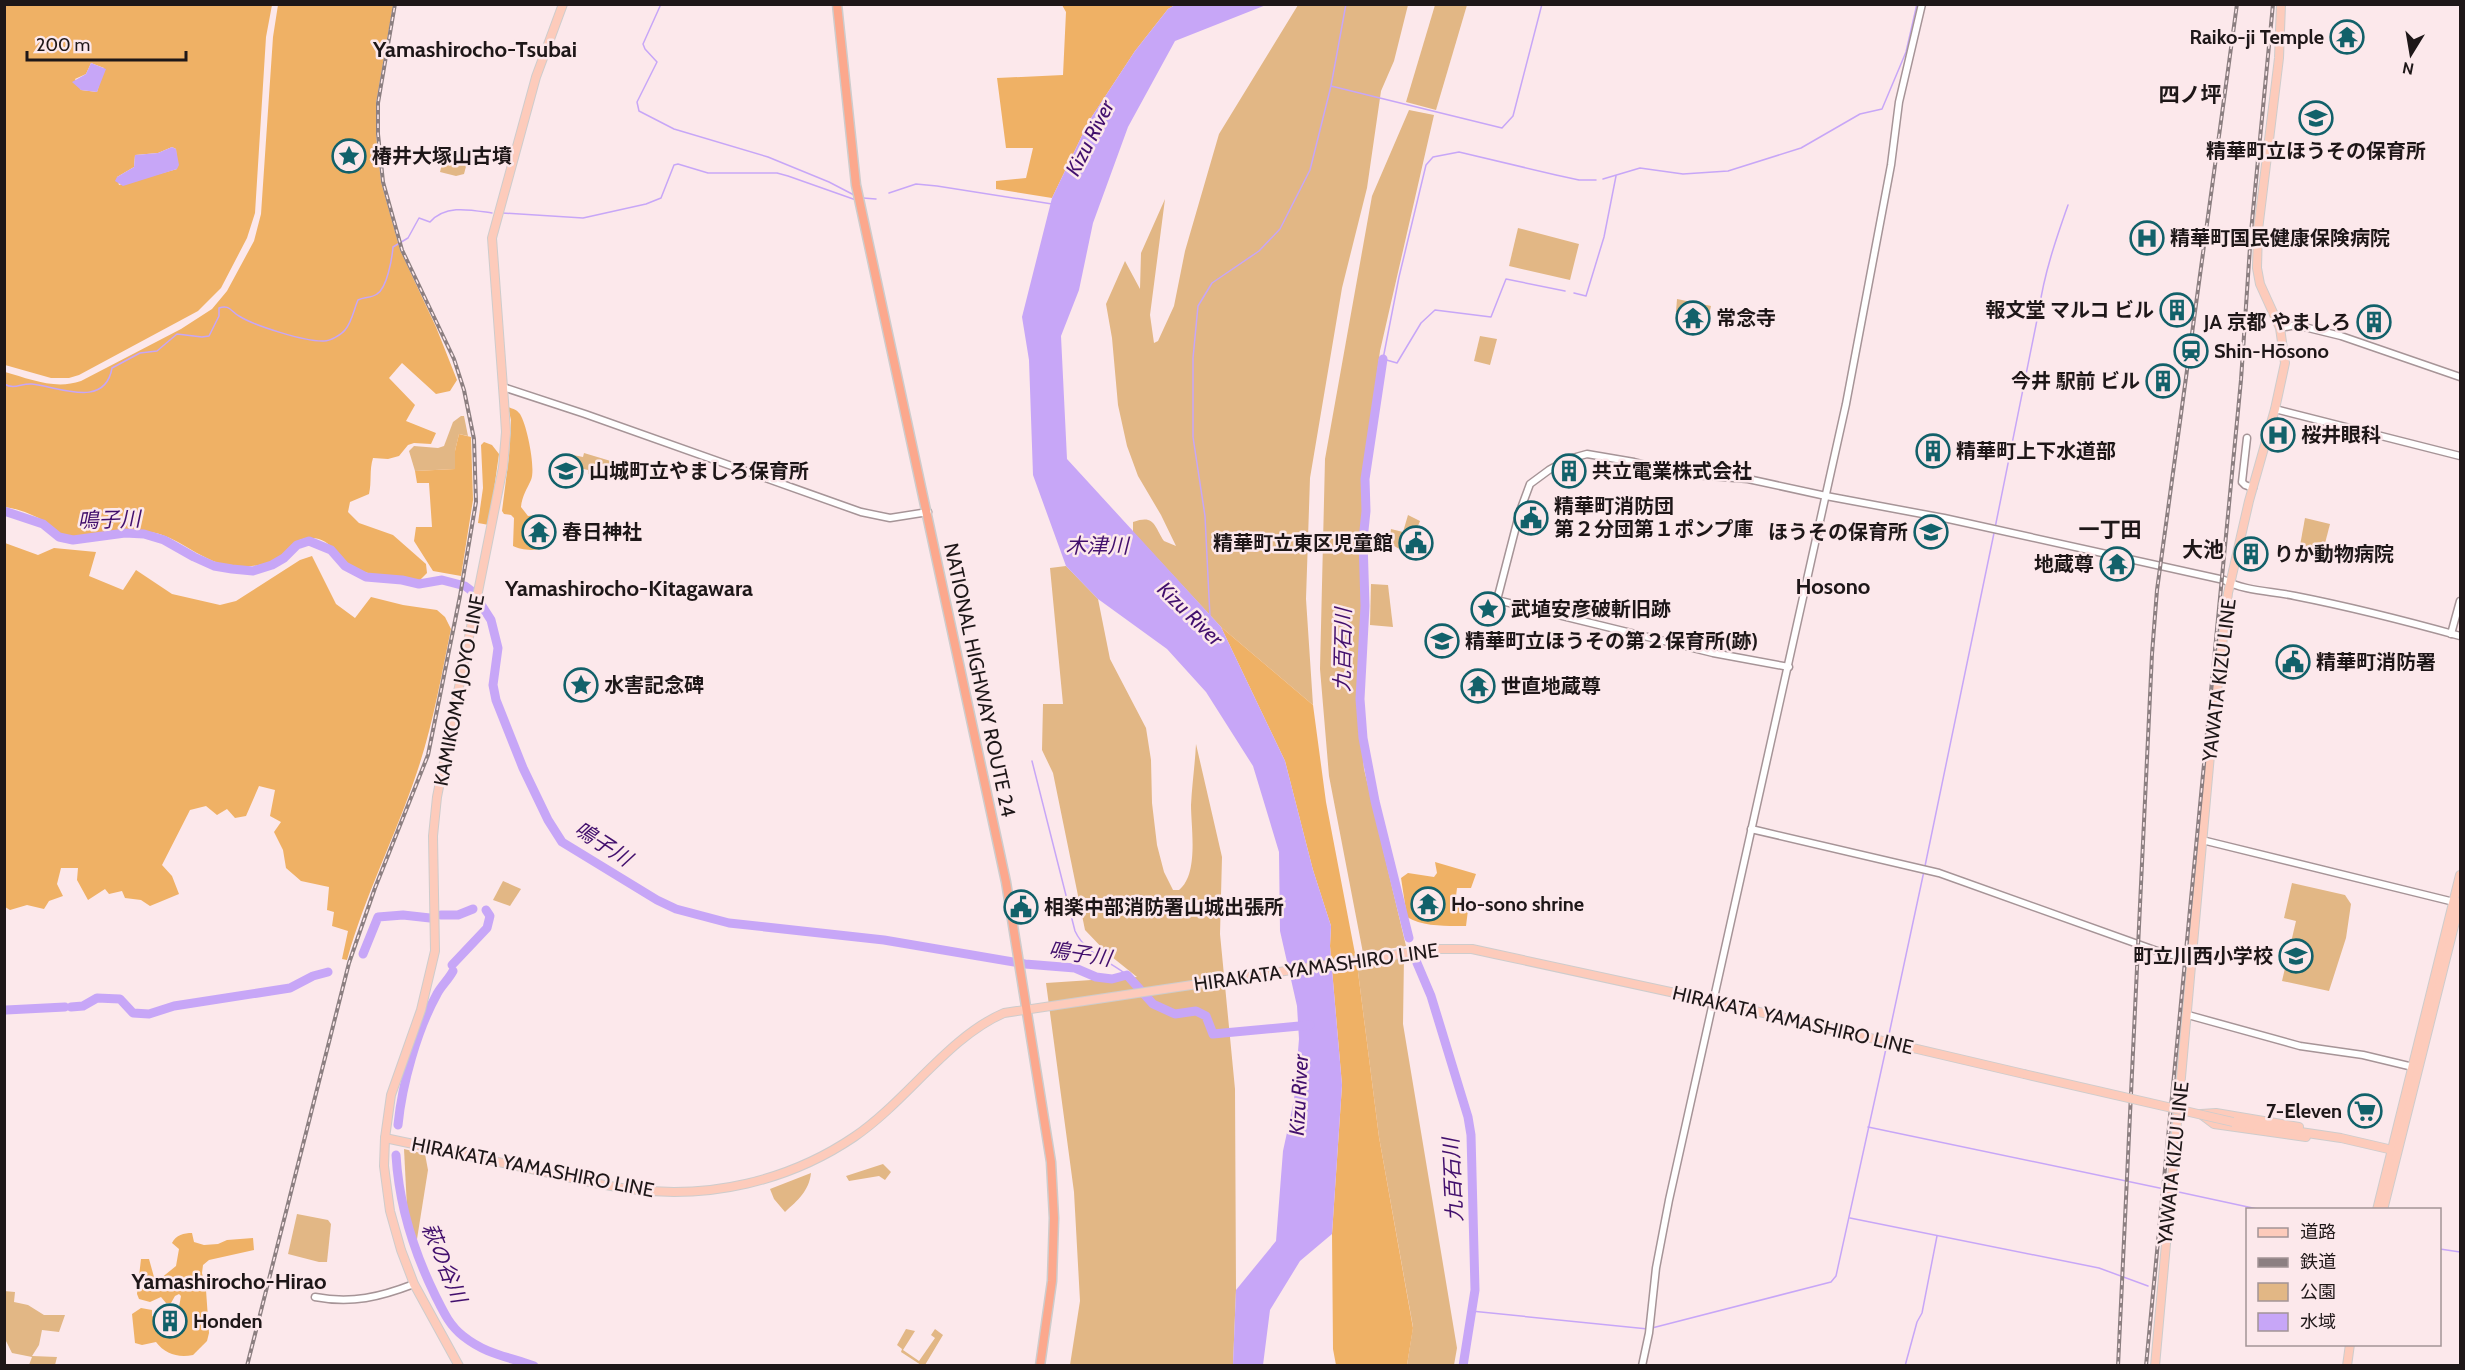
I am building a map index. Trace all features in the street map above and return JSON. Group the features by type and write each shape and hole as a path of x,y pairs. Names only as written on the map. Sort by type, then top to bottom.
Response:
{"highway":[{"name":"NATIONAL HIGHWAY ROUTE 24","path":"837,4 857,191 1004,870 1021,980 1029,1008 1051,1162 1054,1218 1052,1281 1040,1365"}],"main road":[{"name":"KAMIKOMA JOYO LINE","path":"459,1365 414,1284 392,1222 384,1166 385,1138 391,1095 421,1010 435,951 433,836 437,797 503,467 506,432 492,238 536,77 563,4"},
{"name":"YAWATA KIZU LINE","path":"2155,1365 2202,840 2230,584 2285,363 2280,328 2260,284 2257,263 2261,208 2279,58 2281,4"},
{"path":"2377,1208 2395,1151 2459,903 2460,875"},
{"path":"2384,1208 2413,1067 2459,903"},
{"name":"HIRAKATA YAMASHIRO LINE","path":"385,1138 629,1189 698,1192 753,1183 809,1163 841,1146 884,1114 962,1039 984,1022 1004,1013 1379,956 1432,949 1473,949 1712,1001 2233,1122 2341,1138 2395,1151"},
{"path":"2179,1109 2199,1114 2216,1113 2278,1123 2341,1138"},
{"path":"2345,1346 2345,1365"},
{"path":"2345,1365 2350,1346"}],"street":[{"path":"1642,1365 1649,1334 1656,1268 1712,1001 1826,496 1862,322 1891,165 1899,102 1922,4"},
{"path":"2280,328 2296,325 2341,336 2460,377"},
{"path":"503,387 861,512 890,518 928,512"},
{"path":"2275,409 2460,456"},
{"path":"2247,438 2242,482 2253,488"},
{"path":"1789,667 1702,650 1497,600 1520,511 1530,484 1576,455 1596,454 1700,476 1737,477 1944,518 2224,580 2230,584 2386,616 2460,636"},
{"path":"2451,634 2460,601"},
{"path":"1751,829 1939,873 2160,952 2193,960"},
{"path":"2202,840 2459,903"},
{"path":"2188,1015 2300,1046 2363,1055 2413,1067"},
{"path":"315,1297 363,1300 385,1295 414,1284"}],"green space":[{"path":"1298,5 1408,5 1394,61 1381,91 1367,188 1342,288 1310,478 1306,599 1313,705 1221,627 1133,532 1133,522 1146,519 1156,526 1164,541 1176,546 1138,476 1127,446 1118,405 1112,338 1106,304 1125,261 1140,289 1141,253 1165,199 1150,315 1154,343 1158,341 1174,306 1185,251 1219,134"},
{"path":"1435,5 1467,5 1436,110 1406,102"},
{"path":"1409,110 1434,115 1380,351 1363,477 1358,700 1364,769 1406,946 1363,953 1329,776 1320,669 1325,459 1372,196"},
{"path":"465,149 468,159 464,174 456,176 440,172 445,151"},
{"path":"1518,228 1579,244 1570,280 1509,266"},
{"path":"1677,299 1711,306 1709,315 1676,312"},
{"path":"1480,336 1497,339 1490,365 1474,361"},
{"path":"464,416 468,436 459,434 455,451 455,469 415,471 409,451 414,446 438,448 444,446 453,422"},
{"path":"584,453 614,462 610,478 588,474 588,470 566,465 568,454 583,457"},
{"path":"1408,515 1420,521 1418,526 1425,530 1415,558 1389,543 1391,529 1403,532"},
{"path":"2305,518 2330,524 2320,556 2299,551"},
{"path":"1066,566 1098,599 1110,659 1146,728 1151,760 1152,803 1157,845 1164,872 1173,890 1179,890 1185,883 1192,862 1191,805 1196,744 1222,857 1220,934 1235,1089 1236,1290 1233,1365 1070,1365 1080,1301 1074,1192 1046,983 1137,977 1107,953 1085,930 1053,773 1042,750 1043,704 1063,704 1050,568"},
{"path":"1371,584 1388,585 1393,627 1370,625"},
{"path":"503,881 521,889 510,906 493,900"},
{"path":"2292,883 2345,895 2351,904 2346,938 2329,991 2282,981 2296,921 2284,918"},
{"path":"1404,956 1403,1024 1457,1348 1454,1365 1407,1365 1413,1327 1379,1137 1357,964"},
{"path":"404,1149 425,1154 428,1170 417,1239 413,1241 407,1208"},
{"path":"883,1164 891,1172 885,1180 879,1176 849,1181 846,1176"},
{"path":"811,1173 805,1190 785,1212 774,1199 770,1189"},
{"path":"297,1214 328,1220 331,1224 327,1262 288,1254"},
{"path":"4,1291 15,1292 14,1302 28,1305 44,1315 65,1315 59,1332 42,1330 39,1345 32,1356 57,1357 55,1365 29,1365 32,1357 12,1353 5,1339"},
{"path":"906,1329 915,1331 903,1350 919,1361 935,1338 931,1335 935,1329 943,1335 925,1365 921,1365 901,1352 902,1349 897,1345"}],"shaded area":[{"path":"4,5 272,5 266,37 255,213 247,238 221,288 198,311 79,375 69,378 51,378 5,365","holes":["91,63 104,68 97,92 81,90 75,79 86,74","172,147 176,149 177,169 119,185 117,177 134,167 135,155 158,153"]},
{"path":"278,5 393,5 376,103 376,135 381,182 400,250 436,327 457,380 450,391 436,394 402,363 389,378 415,405 406,421 436,433 431,444 414,443 408,445 399,456 388,459 373,458 369,494 350,502 348,512 359,523 393,535 426,564 427,573 419,581 372,574 357,569 330,545 317,538 294,543 283,554 264,564 231,566 213,561 165,536 151,532 127,531 82,537 66,535 32,515 5,507 5,372 52,384 81,381 181,329 212,309 227,291 254,241 261,214 273,37"},
{"path":"1062,5 1175,5 1168,9 1135,51 1089,121 1052,198 996,189 996,181 1026,178 1033,148 1006,148 997,78 1063,75 1066,12"},
{"path":"508,407 520,414 523,420 532,457 531,480 521,507 528,516 541,515 550,544 546,547 527,550 513,546 514,518 502,511 509,456 511,420"},
{"path":"459,434 471,437 473,500 461,576 433,571 414,541 416,527 432,527 429,483 417,483 415,471 455,469 455,451"},
{"path":"484,442 492,445 499,454 489,525 478,523 483,488 481,445"},
{"path":"5,543 38,555 54,548 96,552 89,576 123,590 136,570 172,594 220,605 236,601 300,560 312,556 336,604 355,618 371,597 437,610 445,617 451,629 428,737 409,795 363,912 347,960 342,959 348,931 332,926 334,912 327,910 329,887 301,881 286,868 283,850 274,832 281,822 270,816 275,790 259,786 246,816 235,818 227,809 217,815 206,806 190,810 162,865 172,876 179,894 150,906 141,900 125,898 122,891 109,894 105,889 88,900 77,880 78,868 61,868 57,884 63,896 49,901 44,909 27,905 10,910 5,907"},
{"path":"1221,627 1313,705 1326,802 1357,964 1379,1137 1413,1328 1407,1365 1336,1365 1333,1349 1332,1234 1342,1085 1330,946 1331,926 1313,870 1285,761"},
{"path":"1435,862 1476,874 1471,888 1457,888 1455,904 1468,910 1466,926 1428,924 1407,917 1401,878 1408,873 1434,877 1437,873"},
{"path":"192,1233 194,1242 204,1245 253,1238 254,1250 209,1260 203,1265 209,1333 207,1341 193,1355 172,1354 163,1350 156,1342 142,1345 135,1343 132,1314 141,1308 152,1310 152,1316 173,1325 177,1318 181,1296 179,1294 175,1296 171,1303 166,1303 161,1297 150,1302 139,1299 137,1294 141,1259 149,1259 154,1277 160,1279 176,1266 179,1249 172,1243 174,1240 180,1235"}],"water":[{"name":"木津川","path":"1175,5 1266,5 1175,41 1128,127 1093,223 1079,290 1061,336 1067,459 1221,627 1285,761 1313,870 1331,926 1330,946 1342,1085 1332,1234 1300,1261 1270,1310 1263,1365 1233,1364 1236,1290 1276,1241 1283,1151 1294,1100 1299,1039 1297,1006 1280,931 1279,852 1253,766 1206,692 1167,649 1098,599 1066,566 1033,475 1029,360 1022,317 1052,198 1089,121 1135,51 1168,9"},
{"path":"91,63 106,69 97,92 81,90 72,82 86,74"},
{"path":"172,147 176,149 179,165 177,169 123,186 115,181 117,177 134,167 135,155 158,153"}],"waterway":[{"path":"661,4 643,44 657,62 637,102 639,111 674,129 768,157 854,195"},
{"name":"Kizu River","path":"1210,617 1205,516 1193,437 1193,358 1198,306 1212,283 1259,251 1280,229 1310,170 1331,86 1346,4"},
{"path":"1331,86 1502,128 1513,116 1542,4"},
{"path":"1603,179 1640,168 1683,174 1728,171 1801,148 1860,114 1882,109 1906,52 1917,4"},
{"path":"1565,291 1506,279 1491,317 1435,310 1421,323 1397,363 1383,359 1399,277 1426,165 1433,157 1459,152 1579,180 1596,180"},
{"path":"502,213 583,218 646,204 661,198 674,165 678,164 708,173 777,173 856,200"},
{"path":"1574,293 1586,296 1604,237 1616,176"},
{"path":"889,193 916,184 1052,204"},
{"path":"863,198 876,199"},
{"path":"1995,528 2044,283 2068,205"},
{"path":"4,384 11,386 32,384 67,391 91,392 108,381 112,368 140,353 157,351 177,334 209,336 219,316 219,308 223,307 247,320 281,333 316,341 329,340 341,334 347,327 358,300 381,291 388,273 393,247 408,238 419,218 430,222 436,216 451,210 492,213"},
{"name":"九百石川","path":"1383,359 1365,479 1366,511 1363,540 1365,606 1360,699 1363,738 1375,801 1409,938"},
{"name":"鳴子川","path":"4,511 43,524 59,537 73,540 125,533 144,534 164,540 214,566 232,569 253,571 272,565 284,558 297,545 309,541 331,550 345,566 366,577 419,584 442,580 465,586 473,592 491,620 498,648 493,685 496,700 523,768 548,820 562,842 657,900 676,909 729,923 884,940 1025,964 1075,968 1096,977 1112,979 1127,975 1153,1004 1175,1014 1196,1011 1206,1016 1213,1034 1310,1025"},
{"path":"1925,866 1994,533"},
{"path":"1032,761 1075,931 1079,939 1091,951 1127,975"},
{"path":"1888,1039 1924,871"},
{"name":"萩の谷川","path":"441,915 458,915 473,909"},
{"name":"萩の谷川","path":"452,965 487,928 490,916 486,910"},
{"name":"萩の谷川","path":"363,954 378,917 403,915 430,918"},
{"name":"九百石川","path":"1417,963 1431,996 1468,1117 1471,1135 1475,1290 1463,1366"},
{"name":"萩の谷川","path":"398,1125 407,1075 417,1040 437,994 453,971"},
{"name":"萩の谷川","path":"71,1007 83,1006 97,998 120,999 133,1013 149,1014 174,1006 290,988 313,976 328,972"},
{"name":"萩の谷川","path":"6,1010 65,1007"},
{"path":"1652,1328 1831,1282 1836,1276 1887,1044"},
{"path":"1868,1127 2169,1190"},
{"name":"萩の谷川","path":"396,1155 400,1192 408,1227 427,1278 447,1317 458,1332 480,1347 534,1366"},
{"path":"2174,1191 2253,1208"},
{"path":"1850,1218 2099,1268 2148,1286"},
{"path":"1905,1366 1917,1322 1922,1313 1937,1236"},
{"path":"2441,1249 2460,1252"},
{"path":"1471,1311 1648,1329"}],"railway":[{"path":"247,1366 349,963 375,888 428,755 460,596 476,502 474,439 464,390 454,359 402,250 383,182 378,134 378,103 395,4"},
{"path":"2118,1366 2157,590 2237,4"},
{"path":"2146,1366 2241,380 2251,232 2273,4"}],"place":[{"name":"Raiko-ji Temple","path":"2347,37"},
{"name":"精華町立ほうその保育所","path":"2316,118"},
{"name":"椿井大塚山古墳","path":"349,156"},
{"name":"精華町国民健康保険病院","path":"2147,238"},
{"name":"報文堂 マルコ ビル","path":"2177,310"},
{"name":"常念寺","path":"1693,318"},
{"name":"JA 京都 やましろ","path":"2374,322"},
{"name":"Shin-Hōsono","path":"2191,351"},
{"name":"今井 駅前 ビル","path":"2163,381"},
{"name":"桜井眼科","path":"2278,435"},
{"name":"精華町上下水道部","path":"1933,451"},
{"name":"山城町立やましろ保育所","path":"566,471"},
{"name":"共立電業株式会社","path":"1569,471"},
{"name":"精華町消防団 第２分団第１ポンプ庫","path":"1531,518"},
{"name":"春日神社","path":"539,532"},
{"name":"ほうその保育所","path":"1931,532"},
{"name":"精華町立東区児童館","path":"1416,543"},
{"name":"りか動物病院","path":"2251,554"},
{"name":"地蔵尊","path":"2117,564"},
{"name":"武埴安彦破斬旧跡","path":"1488,609"},
{"name":"精華町立ほうその第２保育所(跡)","path":"1442,641"},
{"name":"精華町消防署","path":"2293,662"},
{"name":"水害記念碑","path":"581,685"},
{"name":"世直地蔵尊","path":"1478,686"},
{"name":"Ho-sono shrine","path":"1428,904"},
{"name":"相楽中部消防署山城出張所","path":"1021,907"},
{"name":"町立川西小学校","path":"2296,956"},
{"name":"7-Eleven","path":"2365,1111"},
{"name":"Honden","path":"170,1321"}],"district":[{"name":"Yamashirocho-Tsubai","path":"475,49"},
{"name":"四ノ坪","path":"2190,95"},
{"name":"一丁田","path":"2110,530"},
{"name":"大池","path":"2203,550"},
{"name":"Hosono","path":"1833,586"},
{"name":"Yamashirocho-Kitagawara","path":"629,588"},
{"name":"Yamashirocho-Hirao","path":"229,1281"}]}
